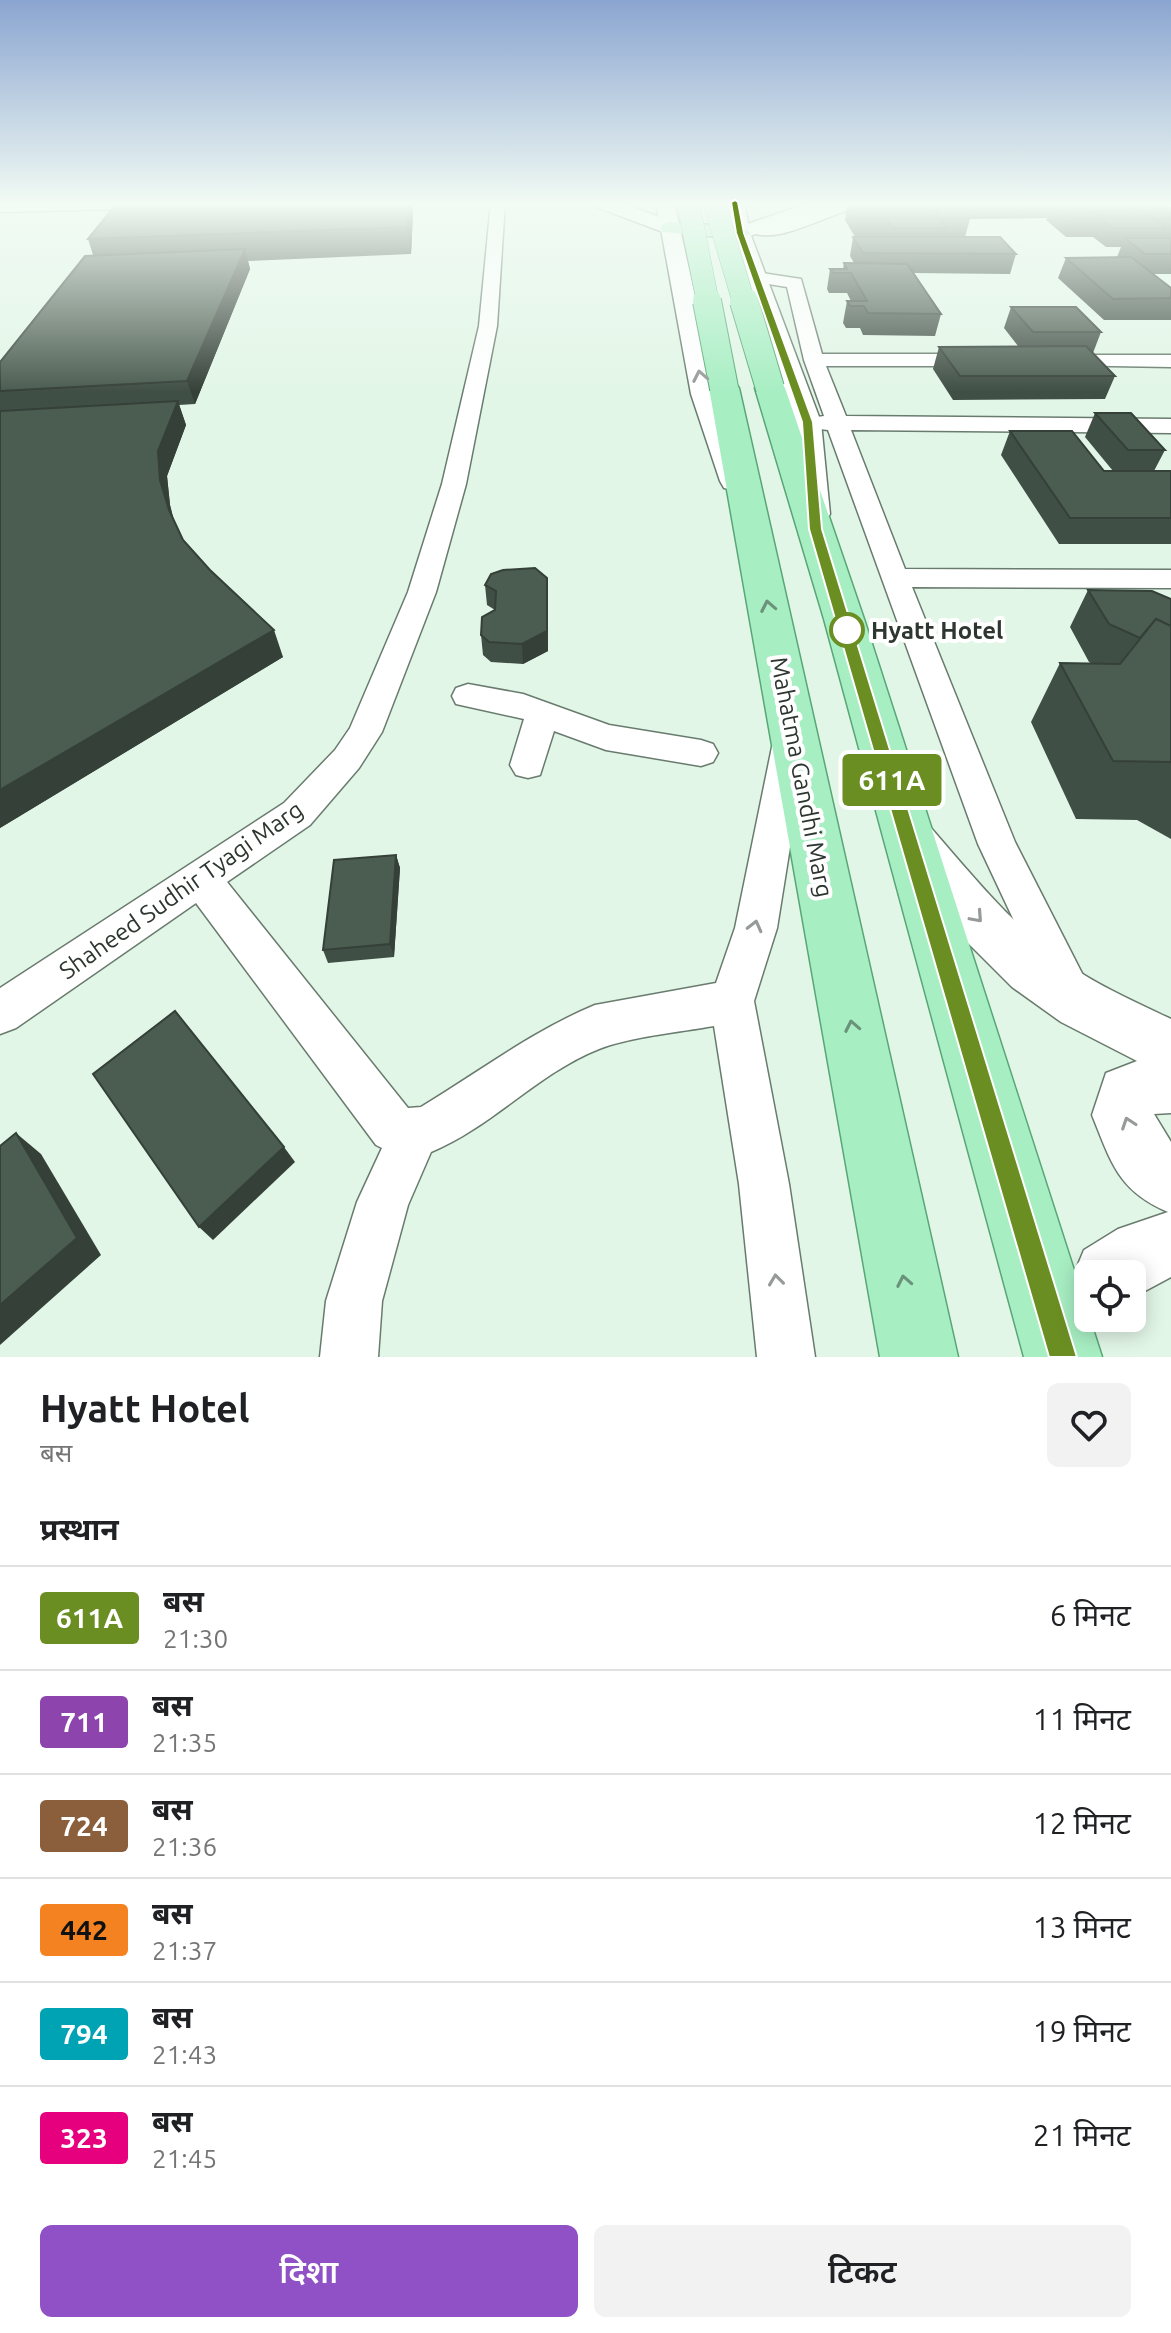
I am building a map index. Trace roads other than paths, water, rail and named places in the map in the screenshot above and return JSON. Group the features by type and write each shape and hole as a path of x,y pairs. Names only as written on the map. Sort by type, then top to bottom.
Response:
{"main road":[{"path":"700,265 752,530"},
{"path":"733,265 909,836 1070,1332"},
{"name":"Mahatma Gandhi Marg","path":"752,530 919,1357"}],"street":[{"name":"Shaheed Sudhir Tyagi Marg","path":"0,1013 297,814 347,759 376,709 422,592 454,484 488,326 493,265"},
{"name":"Mahatma Gandhi Marg","path":"678,265 704,394 752,530"},
{"path":"754,265 756,277 895,578 997,844 1071,995"},
{"path":"756,277 795,283 814,360 822,422 816,529"},
{"path":"814,360 1000,360"},
{"path":"1031,360 1171,361"},
{"path":"822,422 1171,426"},
{"path":"1046,424 1064,447"},
{"path":"895,578 1171,579"},
{"path":"468,696 542,713 606,737 701,753"},
{"path":"528,765 542,713"},
{"path":"786,1357 764,1184 732,1001 756,928 792,728"},
{"path":"909,836 980,921 1032,970 1071,995 1171,1048"},
{"path":"202,880 393,1128 402,1133 415,1133 437,1125 557,1046 595,1027 732,1001"},
{"path":"1171,1084 1159,1083 1127,1094 1122,1115 1144,1160 1171,1181"},
{"path":"349,1357 354,1301 379,1216 415,1133"},
{"path":"1131,1260 1171,1244"}],"place":[{"name":"Hyatt Hotel","path":"847,630"}]}
